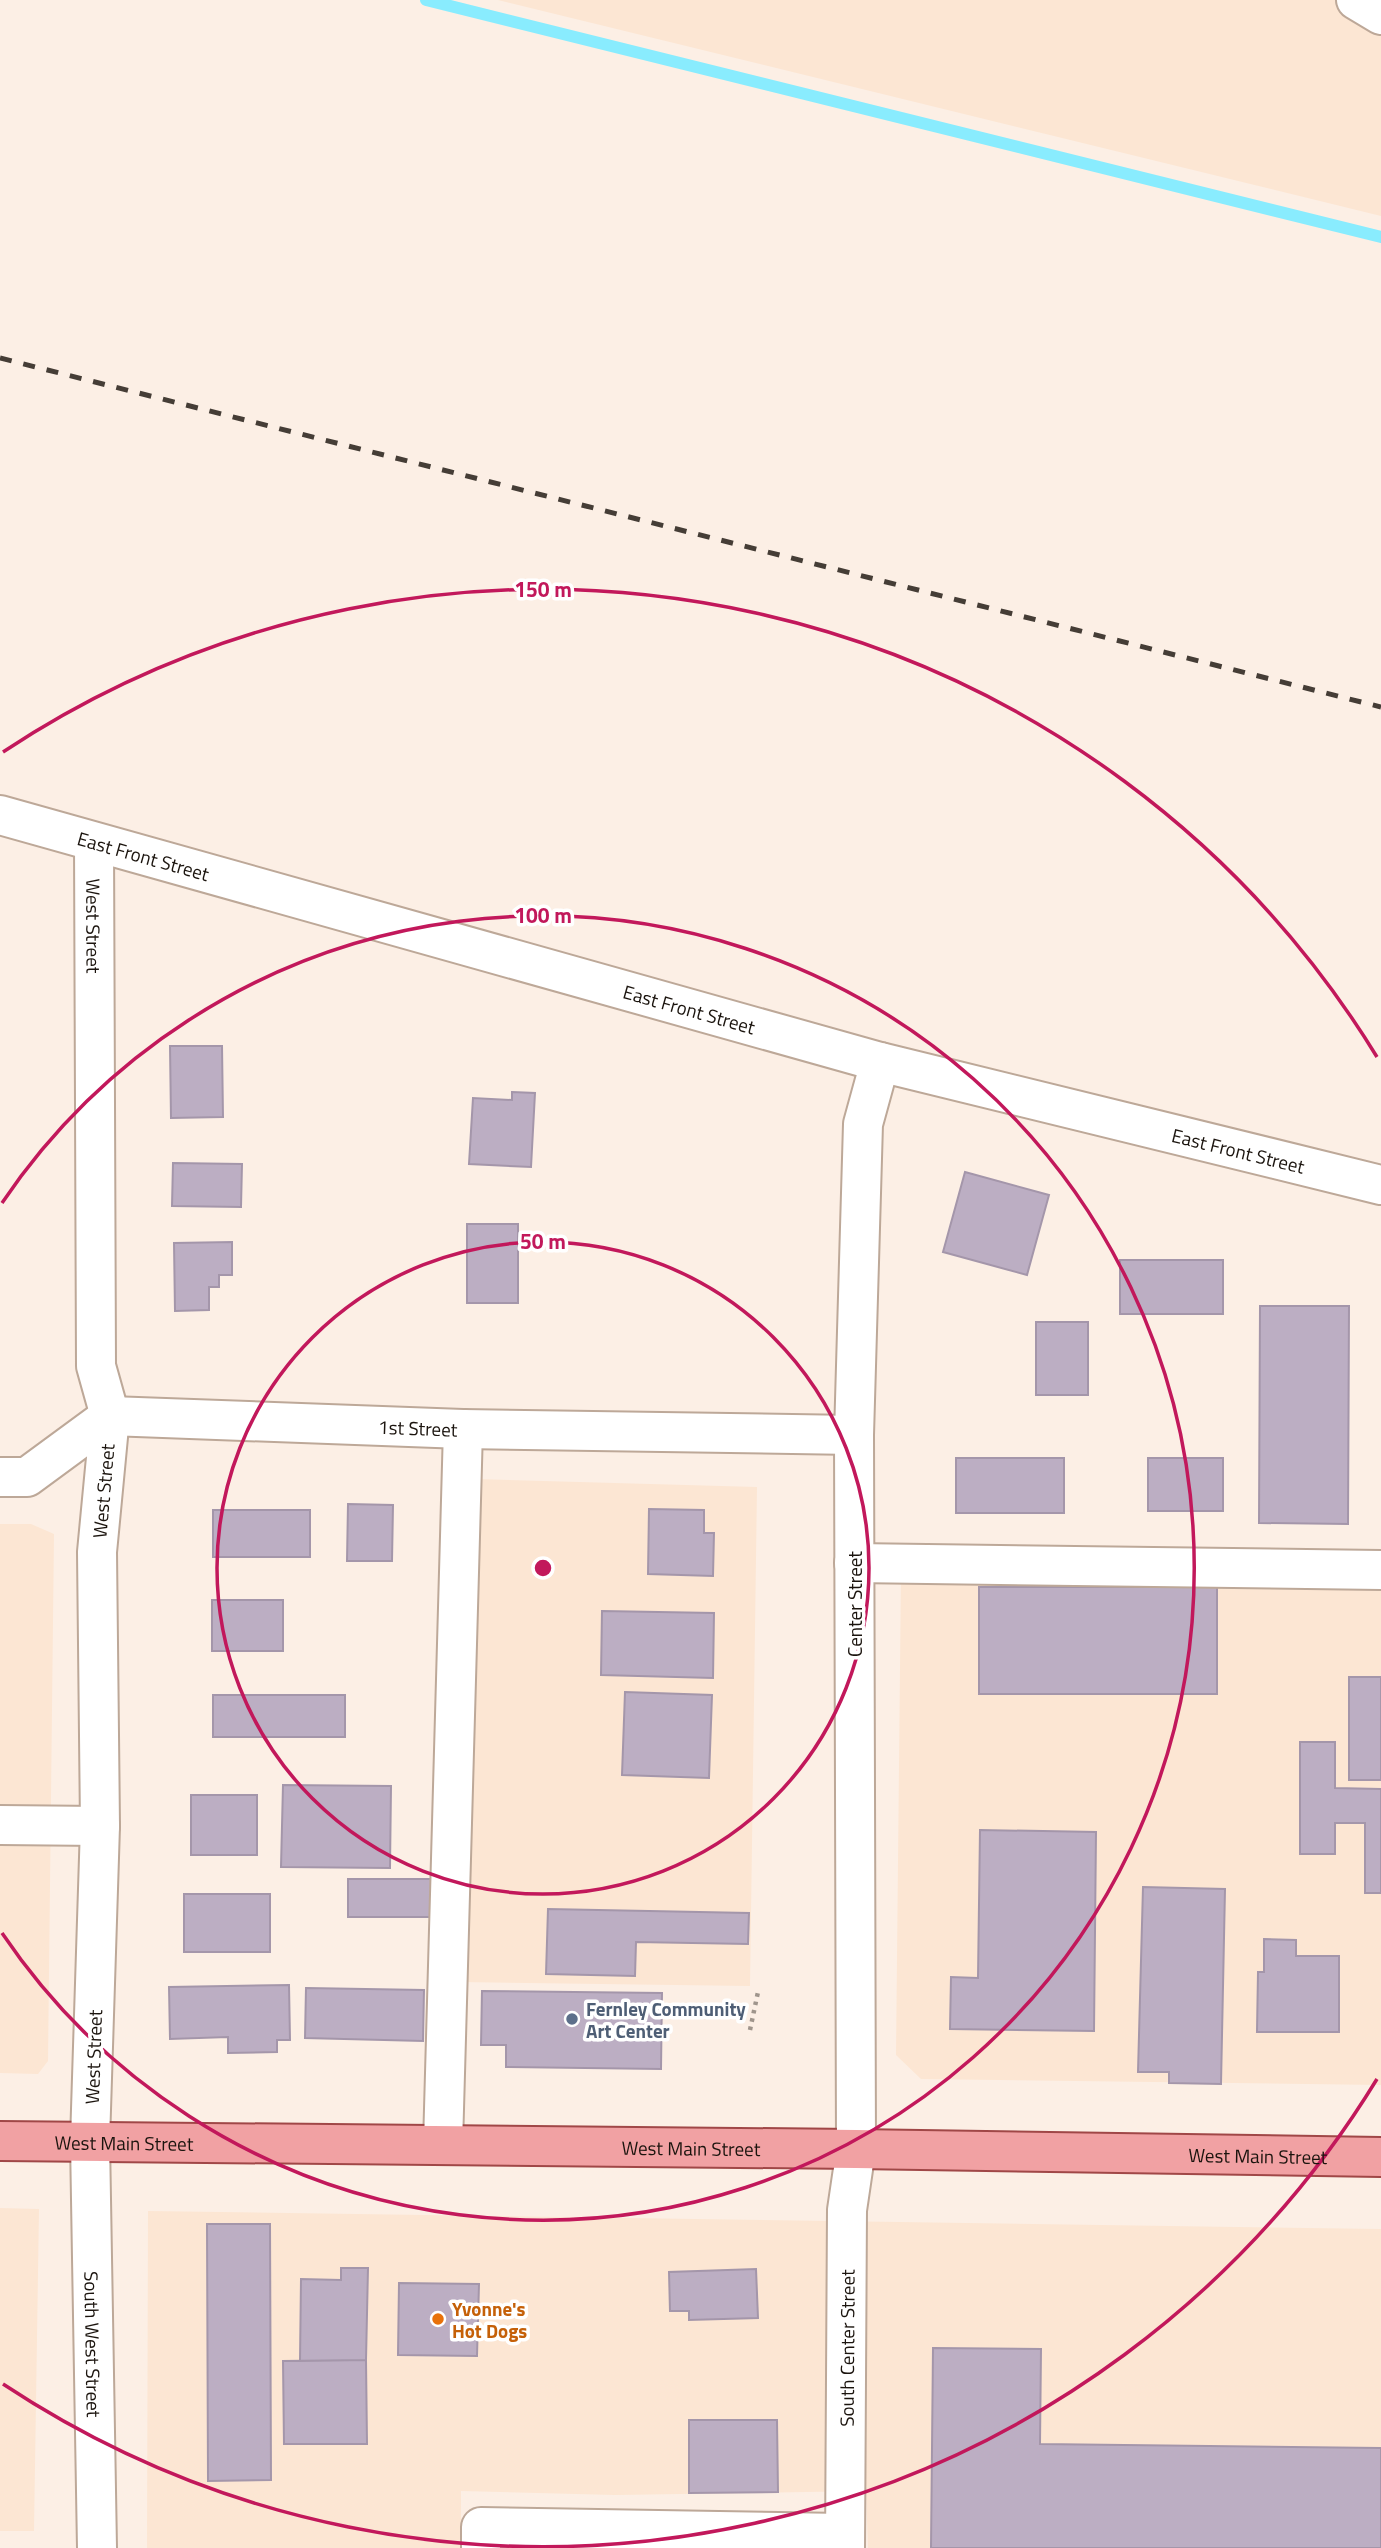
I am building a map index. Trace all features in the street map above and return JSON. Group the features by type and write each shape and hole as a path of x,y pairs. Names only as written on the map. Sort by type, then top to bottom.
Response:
{"main road":[{"name":"West Main Street","path":"0,2141 1381,2157"}],"street":[{"path":"1356,0 1381,15"},
{"name":"East Front Street","path":"0,815 880,1062 1381,1185"},
{"name":"West Street","path":"90,2141 100,1826 97,1552 110,1416 96,1366 94,842"},
{"name":"Center Street","path":"856,2149 854,1435 863,1124 880,1062"},
{"path":"0,1477 27,1477 110,1416"},
{"name":"1st Street","path":"110,1416 463,1429 854,1435"},
{"path":"443,2145 463,1429"},
{"path":"854,1563 1381,1570"},
{"path":"0,1825 100,1826"},
{"name":"South West Street","path":"90,2141 97,2548"},
{"name":"South Center Street","path":"845,2541 847,2210 856,2149"},
{"path":"481,2548 481,2527 845,2541"}],"path":[{"path":"750,2030 758,1992"}],"shaded area":[{"path":"498,0 1381,0 1381,216"},
{"path":"476,1479 757,1487 750,1986 460,1982"},
{"path":"0,1524 31,1524 54,1534 48,2061 38,2074 0,2073"},
{"path":"901,1573 1381,1578 1381,2085 921,2079 896,2055"},
{"path":"0,2208 39,2209 34,2531 0,2531"},
{"path":"148,2211 1381,2229 1381,2548 868,2548 866,2491 615,2495 461,2491 461,2548 147,2548"}],"building":[{"path":"170,1046 222,1046 223,1117 171,1118"},
{"path":"512,1092 535,1093 531,1167 469,1164 473,1098 512,1100"},
{"path":"173,1163 242,1164 241,1207 172,1206"},
{"path":"965,1172 1049,1195 1027,1275 943,1252"},
{"path":"467,1224 518,1224 518,1303 467,1303"},
{"path":"232,1242 232,1275 219,1275 219,1287 209,1287 209,1310 175,1311 174,1243"},
{"path":"1120,1260 1223,1260 1223,1314 1120,1314"},
{"path":"1260,1306 1349,1306 1348,1524 1259,1523"},
{"path":"1036,1322 1088,1322 1088,1395 1036,1395"},
{"path":"956,1458 1064,1458 1064,1513 956,1513"},
{"path":"1148,1458 1223,1458 1223,1511 1148,1511"},
{"path":"348,1504 393,1505 392,1561 347,1561"},
{"path":"649,1509 704,1510 704,1533 714,1533 713,1576 648,1574"},
{"path":"213,1510 310,1510 310,1557 213,1557"},
{"path":"979,1587 1217,1587 1217,1694 979,1694"},
{"path":"212,1600 283,1600 283,1651 212,1651"},
{"path":"602,1611 714,1613 713,1678 601,1675"},
{"path":"1349,1677 1381,1677 1381,1780 1349,1780"},
{"path":"625,1692 712,1695 709,1778 622,1775"},
{"path":"213,1695 345,1695 345,1737 213,1737"},
{"path":"1300,1742 1335,1742 1335,1788 1381,1789 1381,1893 1365,1893 1365,1823 1335,1823 1335,1854 1300,1854"},
{"path":"283,1785 391,1786 390,1868 281,1867"},
{"path":"191,1795 257,1795 257,1855 191,1855"},
{"path":"980,1830 1096,1832 1094,2031 950,2029 951,1977 978,1978"},
{"path":"348,1879 435,1879 435,1917 348,1917"},
{"path":"1143,1887 1225,1889 1221,2084 1169,2083 1169,2072 1138,2072"},
{"path":"184,1894 270,1894 270,1952 184,1952"},
{"path":"548,1909 749,1913 748,1944 636,1942 635,1976 546,1974"},
{"path":"1264,1939 1296,1940 1296,1956 1339,1956 1339,2032 1257,2032 1258,1972 1264,1972"},
{"path":"289,1985 290,2040 277,2040 277,2052 228,2053 228,2037 170,2039 169,1987"},
{"path":"306,1988 424,1990 423,2041 305,2038"},
{"name":"Fernley Community Art Center","path":"482,1991 662,1993 661,2069 506,2067 506,2045 481,2045"},
{"path":"207,2224 270,2224 271,2480 208,2481"},
{"path":"341,2268 368,2268 366,2360 300,2361 301,2279 341,2280"},
{"path":"756,2269 758,2318 689,2320 689,2311 670,2311 669,2272"},
{"name":"Yvonne's Hot Dogs","path":"399,2283 479,2284 477,2356 398,2355"},
{"path":"933,2348 1041,2349 1040,2444 1381,2448 1381,2548 931,2548"},
{"path":"366,2360 367,2444 284,2444 283,2361"},
{"path":"689,2420 777,2420 778,2492 689,2493"}],"waterway":[{"path":"426,0 1381,237"}],"railway":[{"path":"0,358 1381,707"}],"place":[{"name":"Fernley Community Art Center","path":"572,2019"},
{"name":"Yvonne's Hot Dogs","path":"438,2319"}]}
